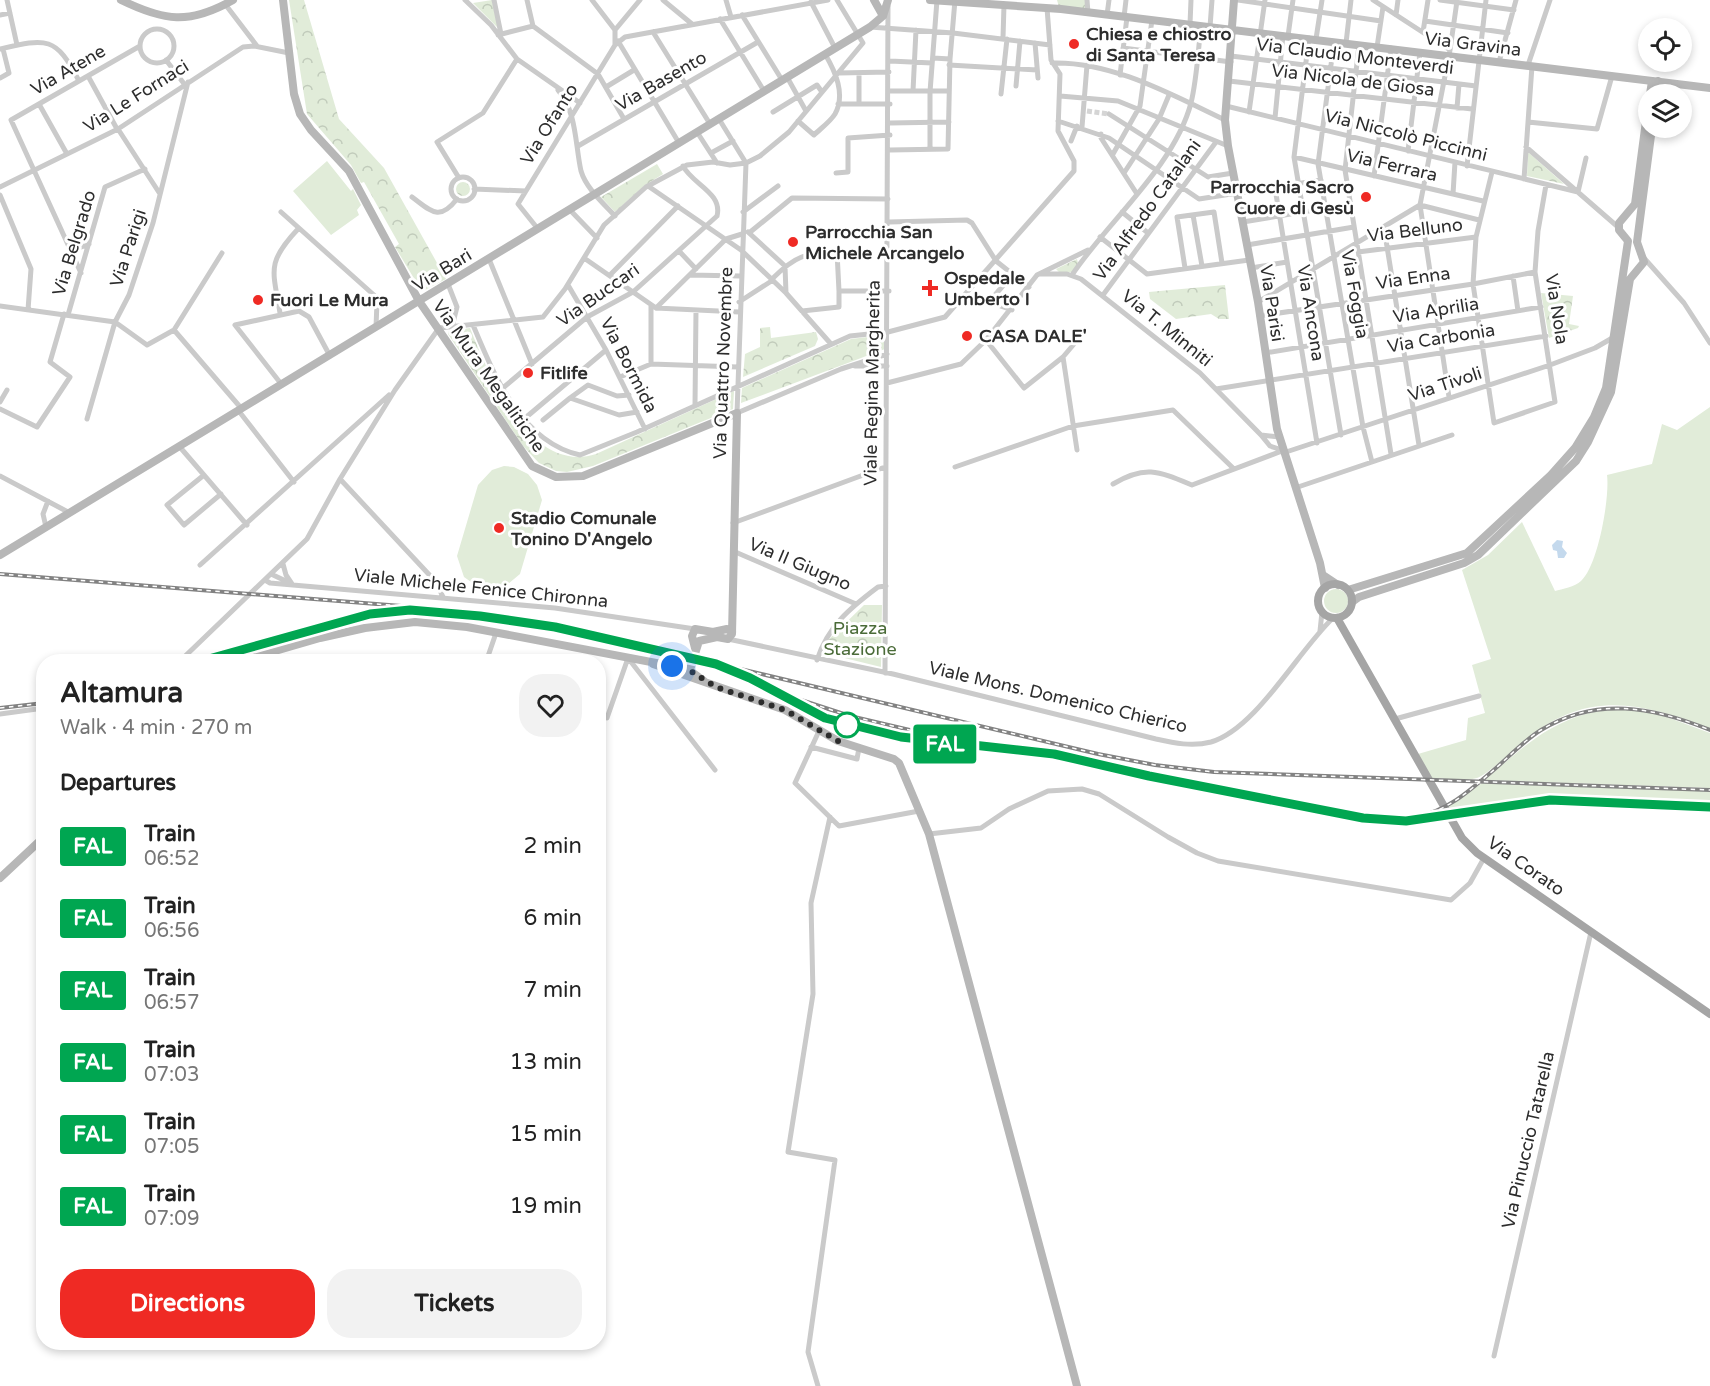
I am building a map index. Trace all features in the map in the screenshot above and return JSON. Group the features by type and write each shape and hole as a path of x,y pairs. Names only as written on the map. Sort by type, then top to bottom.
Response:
{"main road":[{"path":"121,0 157,15 182,18 199,16 229,2"},
{"name":"Via Mura Megalitiche","path":"283,0 294,94 300,114 311,130 349,171 419,301 526,459 548,475 564,478 583,476 737,413"},
{"name":"Via Bari","path":"0,555 870,27 882,16 888,0"},
{"name":"Via Gravina","path":"930,0 988,1 1004,5 1089,12 1420,52 1450,53 1499,62 1710,88"},
{"name":"Via Parisi","path":"1236,0 1225,120 1228,146 1258,302 1282,451 1323,575 1325,588"},
{"path":"875,1 882,16"},
{"path":"1323,575 1348,590 1460,557 1473,548 1551,475 1575,448 1602,402 1628,241 1618,226 1635,204 1644,138"},
{"path":"1338,585 1325,588 1318,597 1322,612 1335,618 1359,597 1464,563 1478,555 1576,461 1599,423 1608,401 1630,279 1640,264 1636,242 1651,138"},
{"path":"1624,216 1634,216 1639,224"},
{"path":"1626,263 1640,264"},
{"name":"Via Quattro Novembre","path":"727,634 731,616 737,413"},
{"path":"1345,629 1350,606 1348,590"},
{"name":"Via Corato","path":"1335,618 1345,629 1462,838 1484,858 1710,1014"},
{"path":"274,654 364,628 415,622 496,633 689,670 716,687"},
{"path":"689,670 697,638 727,634"},
{"path":"689,670 716,687 785,710 838,741 894,759 899,764 929,834 1077,1386"},
{"path":"0,878 36,844"}],"street":[{"path":"7,0 17,45"},
{"path":"466,1 475,0"},
{"path":"494,0 500,34"},
{"path":"527,0 532,26 598,74 624,119"},
{"path":"592,0 615,30 617,43 679,143"},
{"path":"598,7 603,0"},
{"path":"615,30 640,0"},
{"path":"663,0 692,24"},
{"path":"672,7 678,0"},
{"path":"617,43 625,37 828,0"},
{"path":"187,654 308,539 340,479 395,390 439,328 543,316 568,285 604,225 648,186 683,166 746,163 770,150 798,121 863,43 837,0"},
{"name":"Viale Regina Margherita","path":"886,586 885,467 890,150 888,0"},
{"path":"930,149 930,92 937,0"},
{"path":"890,150 948,149 948,91 955,0"},
{"path":"1055,0 1057,9"},
{"path":"1087,0 1089,12"},
{"path":"1107,15 1108,0"},
{"path":"1120,75 1124,48 1126,0"},
{"path":"1190,24 1191,0"},
{"path":"1210,27 1212,0"},
{"path":"1236,0 1264,2 1320,13 1381,21"},
{"path":"1275,118 1280,62 1293,0"},
{"path":"1322,0 1306,64 1294,157 1315,270 1341,435"},
{"path":"1346,43 1351,0"},
{"path":"1373,0 1423,32 1450,53"},
{"path":"1396,15 1398,0"},
{"path":"1423,32 1428,0"},
{"path":"1440,0 1486,3 1514,10"},
{"path":"1499,62 1516,0"},
{"path":"1524,179 1530,66 1550,0"},
{"path":"466,1 500,34 517,59 580,103"},
{"path":"728,1 731,17"},
{"path":"1449,398 1420,205 1446,82 1457,1"},
{"path":"229,2 257,46"},
{"path":"811,2 836,48"},
{"path":"1249,112 1264,2"},
{"path":"1467,165 1486,3"},
{"path":"1001,94 1005,39 1004,5"},
{"path":"1377,47 1383,7"},
{"path":"473,325 491,367 524,419 549,444 580,455 645,429 850,336 888,332 945,317 1074,171 1074,161 1058,131 1060,72 1052,63 1047,8"},
{"path":"0,15 10,13"},
{"path":"156,29 157,15"},
{"path":"742,15 806,111"},
{"path":"720,19 764,91"},
{"path":"1113,154 1139,111 1145,84 1152,20"},
{"path":"1425,21 1508,33"},
{"path":"500,34 532,26"},
{"path":"1040,274 1072,275 1090,249 1137,194 1167,151 1190,104 1201,26"},
{"path":"870,27 936,31 1050,45"},
{"path":"156,29 167,32 173,41 173,52 166,60 150,62 142,54 140,46 146,33 156,29"},
{"path":"913,91 916,30"},
{"path":"653,32 710,124"},
{"path":"1016,86 1020,41"},
{"name":"Via Basento","path":"578,146 758,42"},
{"name":"Via Foggia","path":"1334,42 1318,164 1352,368 1372,462"},
{"path":"0,78 9,73 2,49 42,43 58,48 66,56 79,81"},
{"name":"Via Ofanto","path":"538,229 518,205 617,43"},
{"path":"1035,43 1038,78"},
{"path":"1359,45 1345,170 1391,454"},
{"name":"Via Atene","path":"36,169 11,120 140,46"},
{"name":"Via Le Fornaci","path":"0,187 118,129 227,55 243,47 257,46 289,53"},
{"name":"Via Claudio Monteverdi","path":"1124,48 1197,57 1306,64 1476,86"},
{"path":"1374,176 1390,48"},
{"path":"1408,151 1420,52"},
{"path":"798,121 814,135 835,114 838,104 838,74 825,54"},
{"path":"459,178 437,142 483,113 517,59"},
{"path":"166,60 187,84"},
{"path":"890,61 932,60 1037,70"},
{"path":"1052,63 1087,65 1120,75 1225,120"},
{"path":"1071,141 1085,111 1087,65"},
{"path":"606,87 634,70"},
{"path":"838,74 889,72"},
{"path":"859,73 859,104"},
{"path":"87,76 160,194"},
{"path":"1528,122 1597,129 1612,76"},
{"name":"Via Nicola de Giosa","path":"1229,81 1472,109"},
{"name":"Via Parigi","path":"87,419 115,322 129,295 160,194 187,84"},
{"path":"553,84 562,94 571,116 582,173 595,194 615,216"},
{"path":"1457,108 1459,84"},
{"path":"773,112 818,85 822,92"},
{"path":"890,91 948,91"},
{"path":"1124,173 1159,119 1169,95"},
{"path":"1059,96 1118,101 1228,146"},
{"path":"39,104 67,154"},
{"path":"838,104 890,104"},
{"name":"Via Niccolò Piccinni","path":"1226,106 1578,192"},
{"path":"1109,114 1208,177 1233,174"},
{"path":"719,119 746,163"},
{"path":"1058,121 1101,134 1199,199 1321,180"},
{"path":"890,123 949,122"},
{"path":"697,132 717,163"},
{"path":"1101,134 1101,138 1137,194"},
{"path":"836,172 848,172 848,138 890,135"},
{"path":"711,153 733,141"},
{"name":"Via Alfredo Catalani","path":"1103,295 1216,142"},
{"path":"1526,147 1618,226"},
{"name":"Via Ferrara","path":"1294,157 1483,201"},
{"path":"1578,192 1586,158"},
{"path":"1453,194 1455,162"},
{"name":"Via Quattro Novembre","path":"737,413 739,302 746,163"},
{"path":"683,166 691,179 711,195 718,204 717,216 707,225"},
{"path":"36,169 81,273"},
{"name":"Via Belgrado","path":"0,409 37,427 70,377 50,362 81,273 105,187 145,169"},
{"path":"1488,385 1473,284 1476,237 1483,201 1492,172"},
{"path":"459,178 469,179 474,189"},
{"path":"457,199 452,193 451,186 459,178"},
{"name":"Via Nola","path":"1488,385 1494,423 1555,402 1535,272 1538,231 1546,185"},
{"path":"648,186 741,250 786,292 831,344"},
{"path":"743,212 778,186"},
{"name":"Via Ancona","path":"1275,188 1317,443"},
{"path":"474,189 526,191"},
{"path":"412,197 431,211 438,213 447,210 457,199 467,199 474,189"},
{"path":"0,195 31,268 28,310"},
{"path":"651,364 654,307 726,239 742,232 749,232 792,198 888,199"},
{"path":"1242,222 1350,204"},
{"path":"1258,302 1291,285 1420,205 1479,220"},
{"path":"610,275 678,206"},
{"path":"570,210 597,238"},
{"path":"281,212 375,296 378,302 376,327"},
{"path":"1122,212 1148,233"},
{"path":"1185,268 1177,217 1214,212 1222,264"},
{"path":"1606,214 1624,216"},
{"path":"1193,215 1202,266"},
{"path":"889,222 967,220 972,223 996,261 1029,287"},
{"name":"Via Buccari","path":"504,387 587,317 633,292 707,225"},
{"path":"1247,245 1354,227"},
{"path":"1384,228 1419,445"},
{"path":"279,313 273,269 274,258 298,229"},
{"path":"749,232 785,266 786,292"},
{"path":"1100,237 1147,274 1222,264 1287,262"},
{"name":"Via Belluno","path":"1358,252 1476,237"},
{"path":"71,251 89,244"},
{"path":"887,383 962,364 1012,310 1040,274 1090,249"},
{"path":"680,251 696,269"},
{"path":"739,302 804,254 837,252 839,307 802,311"},
{"path":"0,306 115,322 147,345 174,330 222,253"},
{"path":"584,258 654,307 739,312"},
{"path":"489,259 512,321 532,364"},
{"path":"1640,264 1655,269 1684,303 1710,343"},
{"name":"Via Enna","path":"1259,316 1473,284 1535,272"},
{"path":"989,302 1013,274"},
{"path":"690,275 740,276"},
{"name":"Via T. Minniti","path":"1072,275 1103,295 1179,356 1216,389 1270,446 1282,451"},
{"path":"1513,276 1518,311"},
{"path":"448,284 457,307 452,327"},
{"name":"Via Bormida","path":"568,285 620,376 645,429"},
{"path":"839,291 889,291"},
{"path":"966,294 1012,310"},
{"name":"Via Aprilia","path":"1265,353 1541,307"},
{"path":"695,405 696,310"},
{"path":"282,385 235,325 279,313 299,311 307,315 330,356"},
{"path":"174,330 240,409 294,482"},
{"name":"Via Carbonia","path":"1216,389 1546,336"},
{"name":"Via Tivoli","path":"1113,484 1140,470 1164,474 1192,485 1282,451 1317,443 1550,365 1595,348 1614,337"},
{"path":"986,340 1024,388 1063,357 1074,344"},
{"path":"1595,348 1605,350 1611,357"},
{"path":"524,419 606,350"},
{"name":"Via Mura Megalitiche","path":"737,413 850,366 887,354"},
{"path":"1063,357 1077,450"},
{"path":"620,376 651,364 738,367"},
{"path":"850,366 887,366"},
{"path":"543,420 588,385 617,396 629,395"},
{"path":"0,402 7,390"},
{"path":"200,565 395,390"},
{"path":"570,398 620,415 637,412"},
{"path":"955,467 1073,426 1173,410 1234,469"},
{"path":"1261,435 1279,436"},
{"path":"1294,488 1452,435"},
{"path":"179,446 247,525"},
{"path":"733,523 885,467"},
{"path":"204,475 167,505 184,525 221,494"},
{"path":"0,476 68,512"},
{"path":"340,479 436,582 443,597"},
{"path":"46,527 43,514 48,501"},
{"name":"Via II Giugno","path":"733,551 856,604"},
{"path":"283,564 292,584"},
{"path":"272,574 292,584"},
{"name":"Viale Michele Fenice Chironna","path":"265,580 270,583 555,608 667,627 697,638"},
{"path":"817,660 826,635 856,604 878,587 886,586 885,673"},
{"path":"1320,631 1322,612"},
{"name":"Viale Mons. Domenico Chierico","path":"727,634 745,642 817,660 885,673 1156,739 1182,744 1198,744 1223,737 1248,719 1320,631 1335,618"},
{"path":"489,654 496,633"},
{"path":"606,718 628,658"},
{"path":"628,658 715,770"},
{"path":"1395,719 1479,696"},
{"path":"0,714 36,709"},
{"path":"819,731 795,783 839,826 919,811"},
{"path":"811,747 857,759 859,748"},
{"path":"929,834 981,828 1028,799 1048,792 1082,789 1099,794 1197,853 1242,866 1451,900 1470,883 1484,858"},
{"path":"818,1386 808,1352 835,1160 788,1152 813,994 811,903 830,817"},
{"name":"Via Pinuccio Tatarella","path":"1494,1356 1591,932"}],"green space":[{"path":"289,0 304,0 339,119 384,168 446,279 425,290 418,285 395,247 399,244 364,182 361,183 351,165 307,114"},
{"path":"492,0 498,28 473,3"},
{"path":"1057,0 1085,0 1086,9 1059,7"},
{"path":"1528,152 1564,184 1527,176"},
{"path":"327,161 351,191 353,189 361,205 357,210 359,215 331,235 293,191"},
{"path":"657,164 663,174 644,186 615,212 601,197"},
{"path":"460,182 466,182 470,189 466,196 460,196 456,192 456,186"},
{"path":"1077,259 1078,263 1072,272 1059,272 1056,269"},
{"path":"1225,285 1229,319 1219,319 1211,314 1176,319 1150,299 1149,292"},
{"path":"1541,293 1573,296 1569,324 1579,326 1578,328 1549,338"},
{"path":"770,327 771,338 816,332 818,339 815,346 743,377 745,354 760,347 760,328"},
{"path":"470,328 488,371 515,417 532,436 551,450 572,457 596,454 734,391 733,409 593,466 567,472 556,471 539,463 523,446 448,334 449,331"},
{"path":"884,335 885,349 741,403 742,388 851,339"},
{"path":"1710,407 1710,729 1639,708 1617,705 1595,707 1573,712 1551,722 1488,772 1477,778 1460,780 1431,778 1418,754 1466,740 1468,718 1485,713 1472,665 1491,659 1462,570 1488,555 1522,522 1555,591 1578,583 1587,573 1593,561 1602,531 1607,499 1607,475 1652,464 1662,424 1677,430"},
{"path":"504,466 514,467 528,474 537,485 542,500 520,574 503,588 481,589 464,577 457,556 478,485 492,470"},
{"path":"1336,589 1341,590 1347,596 1347,606 1341,612 1336,613 1331,612 1325,606 1324,601 1325,596 1331,590"},
{"name":"Piazza Stazione","path":"864,605 882,605 881,667 824,653 828,640"},
{"path":"1616,708 1656,713 1710,733 1710,788 1485,780 1544,732 1576,717"},
{"path":"1482,783 1710,791 1710,805 1603,798 1530,800 1451,812 1448,807"}],"water":[{"path":"1557,540 1563,541 1562,547 1567,553 1564,558 1558,558 1557,551 1553,550 1552,545"}],"tunnel":[{"path":"1087,111 1109,114"}],"railway":[{"path":"0,574 414,607 555,625 1098,754 1155,765 1214,772 1710,790"},
{"path":"226,654 371,613 392,612"},
{"path":"737,672 801,700 850,716 931,735 1052,751"},
{"path":"0,708 36,704"},
{"path":"806,709 841,723 921,741"},
{"path":"1131,769 1329,812 1396,819 1416,817 1446,806 1473,788 1534,734 1562,719 1583,712 1604,709 1646,711 1710,730"},
{"path":"1044,752 1137,773"},
{"path":"1435,816 1550,800 1710,807"}],"train":[{"name":"FAL","path":"225,654 370,614 410,610 480,616 555,627 716,664 750,678 825,718 918,741 1054,754 1149,776 1363,818 1406,821 1505,804 1550,800 1602,800 1710,807"}],"place":[{"name":"Chiesa e chiostro di Santa Teresa","path":"1074,44"},
{"name":"Parrocchia Sacro Cuore di Gesù","path":"1366,197"},
{"name":"Parrocchia San Michele Arcangelo","path":"793,242"},
{"name":"Ospedale Umberto I","path":"930,288"},
{"name":"Fuori Le Mura","path":"258,300"},
{"name":"CASA DALE'","path":"967,336"},
{"name":"Fitlife","path":"528,373"},
{"name":"Stadio Comunale Tonino D'Angelo","path":"499,528"}],"route":[{"path":"672,666 689,670 716,687 785,710 838,741 847,725"}]}
